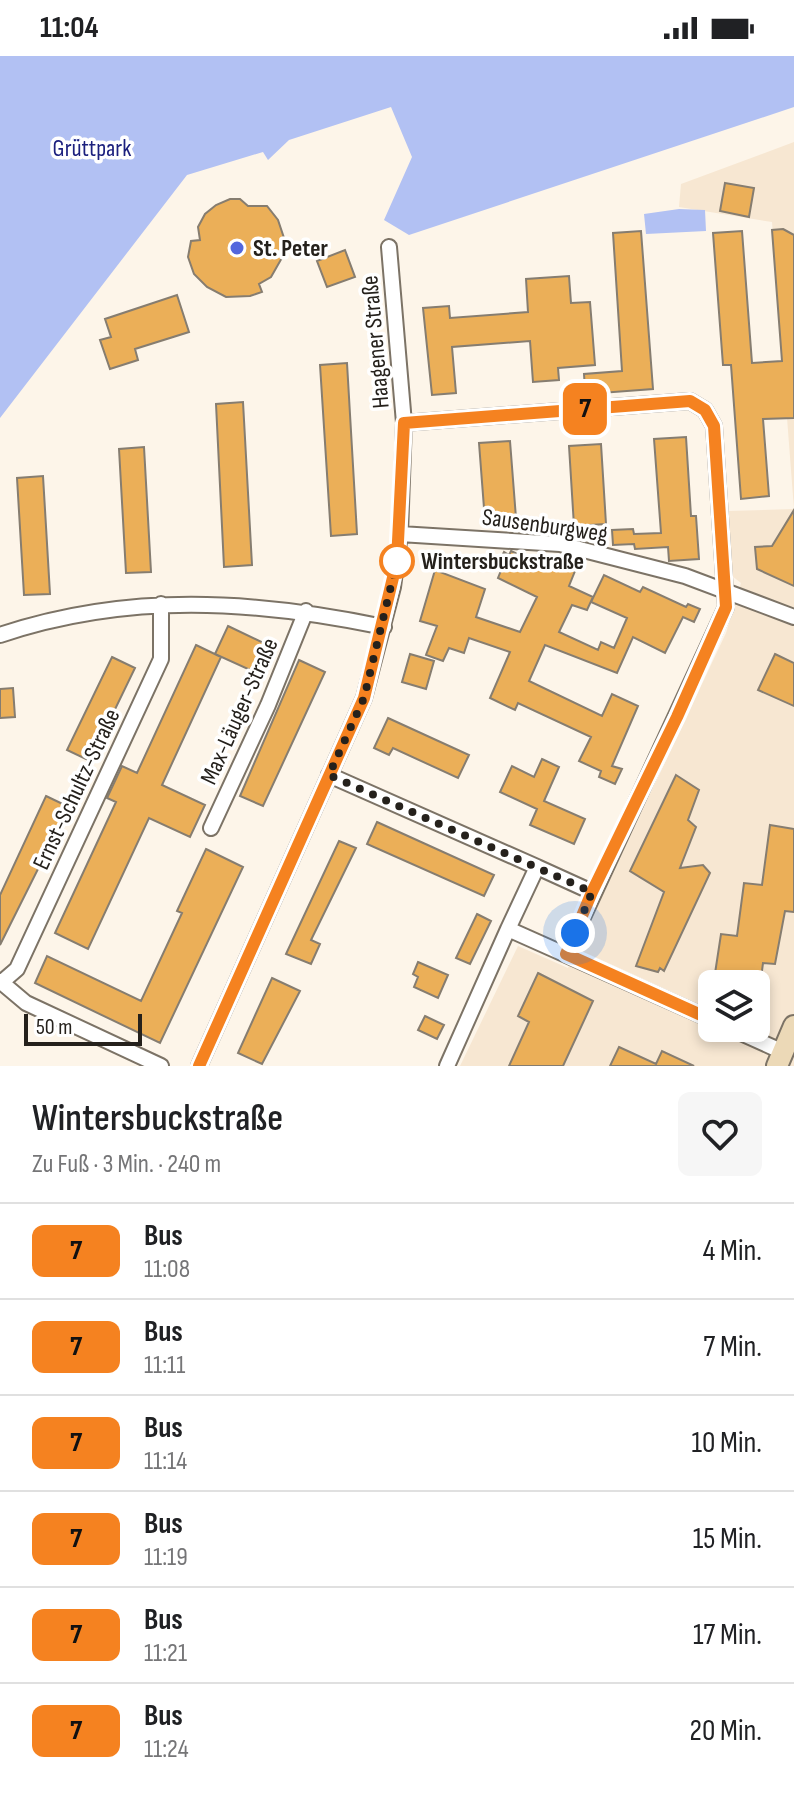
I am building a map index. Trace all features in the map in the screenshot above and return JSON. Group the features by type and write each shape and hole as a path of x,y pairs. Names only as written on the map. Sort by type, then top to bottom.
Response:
{"main road":[{"path":"780,1059 794,1026"}],"street":[{"name":"Haagener Straße","path":"199,1066 364,698 384,627 400,534 404,423 389,247"},
{"path":"404,423 690,401 705,410 714,426 726,607 566,954"},
{"name":"Sausenburgweg","path":"400,534 560,544 630,560 794,617"},
{"path":"0,635 87,614 161,604 234,604 306,611 384,627"},
{"name":"Ernst-Schultz-Straße","path":"1,981 17,969 161,659 161,604"},
{"name":"Max-Läuger-Straße","path":"211,828 268,705 306,611"},
{"path":"329,775 592,892"},
{"path":"447,1066 537,867"},
{"path":"508,929 698,1014"},
{"path":"1,981 26,1003 161,1066"},
{"path":"753,1042 780,1059"}],"shaded area":[{"path":"794,142 794,509 772,222 679,207 681,184"},
{"path":"794,509 794,1066 460,1066 518,946 568,968 726,633 741,583 732,576 728,511"}],"green space":[{"name":"Grüttpark","path":"0,56 794,56 794,107 409,235 384,220 412,157 391,107 289,140 268,160 263,152 187,175 0,418"},
{"path":"679,209 705,210 706,231 646,234 644,214"}],"building":[{"path":"725,183 754,188 749,217 720,211"},
{"name":"St. Peter","path":"230,199 240,199 248,206 267,206 278,220 284,238 283,256 271,277 259,284 262,292 250,296 226,297 207,287 194,274 188,257 191,241 200,240 198,227 205,214"},
{"path":"783,229 794,235 794,418 763,419 769,496 741,499 731,365 723,365 713,233 742,231 752,363 782,361 772,230"},
{"path":"641,231 653,389 601,393 601,389 585,390 584,374 622,371 613,233"},
{"path":"345,250 355,277 327,287 317,261"},
{"path":"569,276 571,303 590,302 595,365 558,368 559,380 533,382 530,341 452,347 456,393 432,395 423,308 449,306 450,318 528,312 526,279"},
{"path":"177,295 189,332 135,349 138,360 110,369 100,340 111,337 105,319"},
{"path":"347,363 357,534 331,536 320,365"},
{"path":"243,402 252,565 224,567 216,404"},
{"path":"686,437 691,516 696,516 699,559 669,561 668,547 635,549 634,544 613,545 612,530 633,529 634,534 661,533 654,439"},
{"path":"510,441 516,518 485,521 479,443"},
{"path":"601,444 606,524 574,526 569,446"},
{"path":"144,447 151,572 126,573 119,449"},
{"path":"43,476 50,594 24,595 17,478"},
{"path":"794,510 794,586 757,569 755,547 772,546"},
{"path":"511,551 541,565 545,557 575,571 569,586 593,597 587,610 572,605 559,632 598,650 601,642 614,648 627,618 591,602 604,575 640,592 643,587 686,607 688,604 700,609 694,622 683,617 665,653 633,637 617,673 545,645 529,681 602,716 612,694 638,706 612,766 622,769 615,784 599,777 601,771 579,761 591,737 518,703 515,710 490,698 510,652 469,638 464,653 449,648 443,661 426,655 437,626 420,621 435,570 485,589 476,617 520,632 537,597 498,578 502,568 497,566 504,552 509,555"},
{"path":"228,626 272,647 259,674 215,654"},
{"path":"196,645 221,657 162,785 205,805 190,837 149,818 88,949 55,933 116,802 107,798 122,766 137,773"},
{"path":"410,654 434,661 426,689 402,682"},
{"path":"775,654 794,663 794,706 758,690"},
{"path":"112,657 135,668 90,761 67,750"},
{"path":"299,660 325,672 263,806 240,796"},
{"path":"13,688 15,717 0,718 0,689"},
{"path":"388,718 469,755 458,778 393,748 389,755 374,748"},
{"path":"542,759 559,767 544,801 585,819 574,844 530,825 537,809 500,792 512,766 534,777"},
{"path":"676,775 699,790 688,820 696,827 680,868 703,865 710,873 664,971 660,968 658,972 636,966 664,892 630,871"},
{"path":"46,796 69,807 0,945 0,895"},
{"path":"377,822 494,875 484,896 367,844"},
{"path":"770,825 794,829 794,912 785,911 775,964 763,963 762,970 716,970 721,934 737,936 744,883 762,885"},
{"path":"339,841 356,848 311,940 320,944 311,964 286,954"},
{"path":"206,849 243,867 160,1043 35,983 47,956 141,1001 182,913 177,911"},
{"path":"477,914 491,921 470,964 456,958"},
{"path":"418,962 448,975 438,998 414,987 418,977 413,974"},
{"path":"538,973 593,1001 563,1066 509,1066 529,1022 518,1016"},
{"path":"272,978 300,991 262,1064 238,1053"},
{"path":"425,1016 444,1025 437,1039 418,1030"},
{"path":"619,1047 656,1064 662,1051 694,1066 610,1066"}],"bus line":[{"name":"7","path":"199,1066 364,698 384,627 397,561 404,423 690,401 705,410 714,426 726,607 566,954 698,1014"}],"place":[{"name":"St. Peter","path":"237,248"},
{"name":"Wintersbuckstraße","path":"397,561"}],"route":[{"path":"397,561 384,627 364,698 329,775 592,892 575,933"}]}
